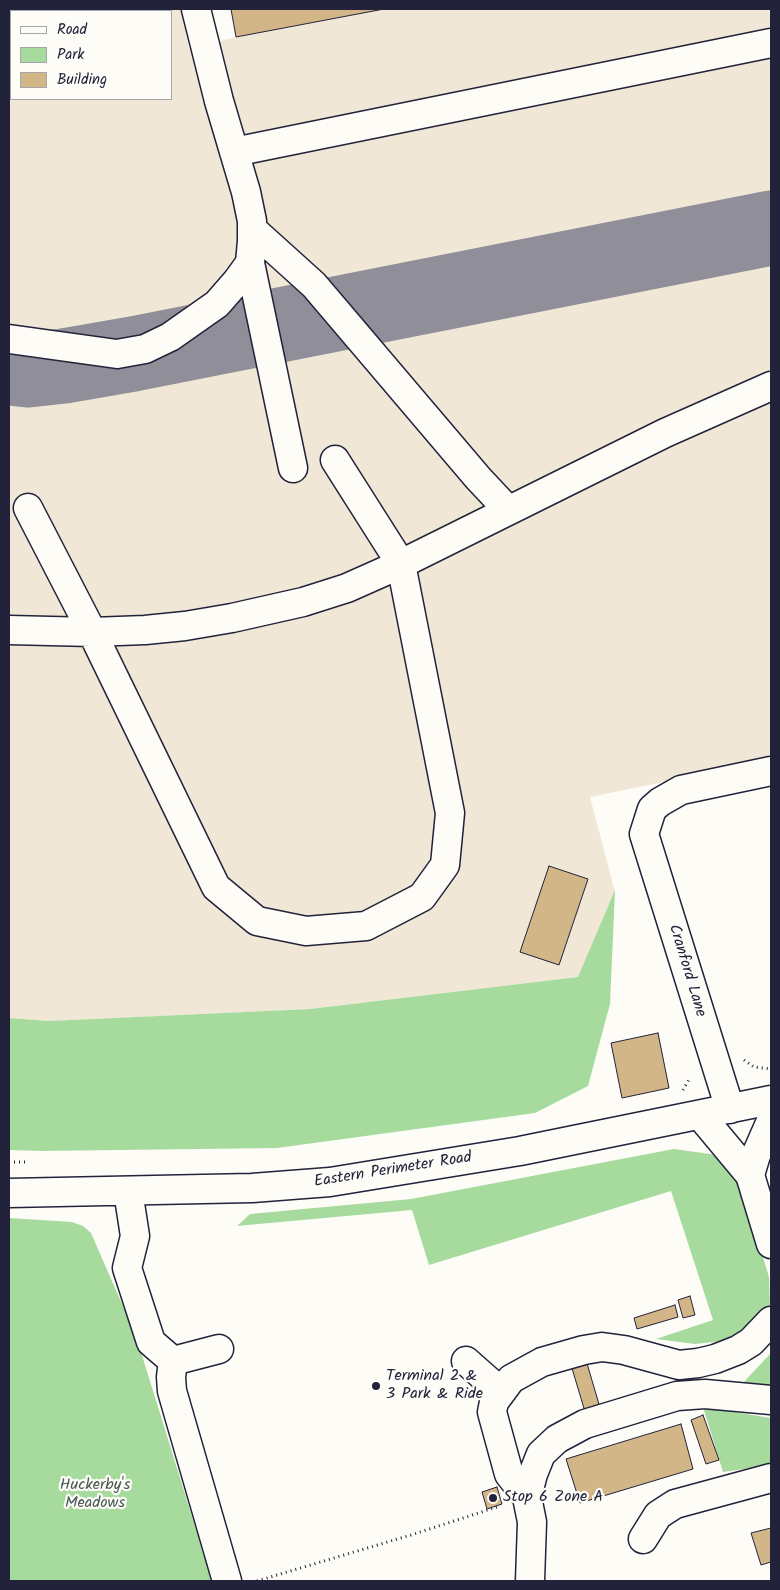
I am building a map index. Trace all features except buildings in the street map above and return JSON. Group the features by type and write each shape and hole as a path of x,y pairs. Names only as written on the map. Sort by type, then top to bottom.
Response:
{"street":[{"path":"196,9 219,101 246,192 252,229 250,262 293,468"},
{"path":"234,152 771,43"},
{"path":"252,229 314,285 471,471 508,510"},
{"path":"9,339 117,354 145,349 170,337 217,304 237,281 250,262"},
{"path":"9,630 122,632 185,626 264,612 347,588 401,564 666,433 771,386"},
{"path":"28,508 92,632 216,887 257,921 306,931 366,926 422,897 445,866 450,813 401,564 335,460"},
{"name":"Cranford Lane","path":"730,1109 644,834 652,809 680,790 771,771"},
{"name":"Eastern Perimeter Road","path":"9,1193 252,1188 330,1182 520,1151 771,1100"},
{"path":"700,1115 750,1175 771,1244"},
{"path":"750,1175 756,1155 771,1121"},
{"path":"128,1191 135,1236 127,1268 151,1342 173,1361"},
{"path":"530,1509 509,1474 492,1412 494,1402 511,1379 542,1362 602,1347 624,1350 679,1365 715,1359 738,1350 751,1342 771,1321"},
{"path":"173,1361 219,1349"},
{"path":"173,1361 172,1391 227,1581"},
{"path":"466,1361 501,1392"},
{"path":"526,1578 533,1474 541,1454 557,1439 585,1424 677,1396 705,1394 771,1400"},
{"path":"643,1538 658,1515 675,1504 771,1478"}],"path":[{"path":"678,1093 683,1090 692,1076 694,1057 712,1052 734,1049 754,1067 771,1069"},
{"path":"9,1162 28,1162"},
{"path":"257,1581 411,1535 506,1504 510,1521 530,1509"}],"shaded area":[{"path":"9,9 182,9 189,49 236,37 384,9 771,9 771,760 590,797 615,892 578,977 310,1009 49,1021 9,1018"}],"green space":[{"path":"615,890 610,1004 588,1086 535,1113 277,1148 9,1150 9,1018 49,1021 310,1009 578,977"},
{"path":"674,1149 717,1155 741,1186 769,1277 770,1307 732,1340 695,1344 656,1339 713,1320 671,1191 429,1265 412,1210 237,1226 250,1214 411,1199"},
{"name":"Huckerby's Meadows","path":"9,1218 72,1222 83,1226 91,1233 136,1336 212,1581 9,1581"},
{"path":"771,1353 771,1388 741,1385"},
{"path":"703,1407 771,1418 771,1465 723,1472"}],"taxiway":[{"path":"9,368 28,370 64,366 133,354 771,228"}],"place":[{"name":"Terminal 2 & 3 Park & Ride","path":"376,1386"},
{"name":"Stop 6 Zone A","path":"493,1498"}]}
